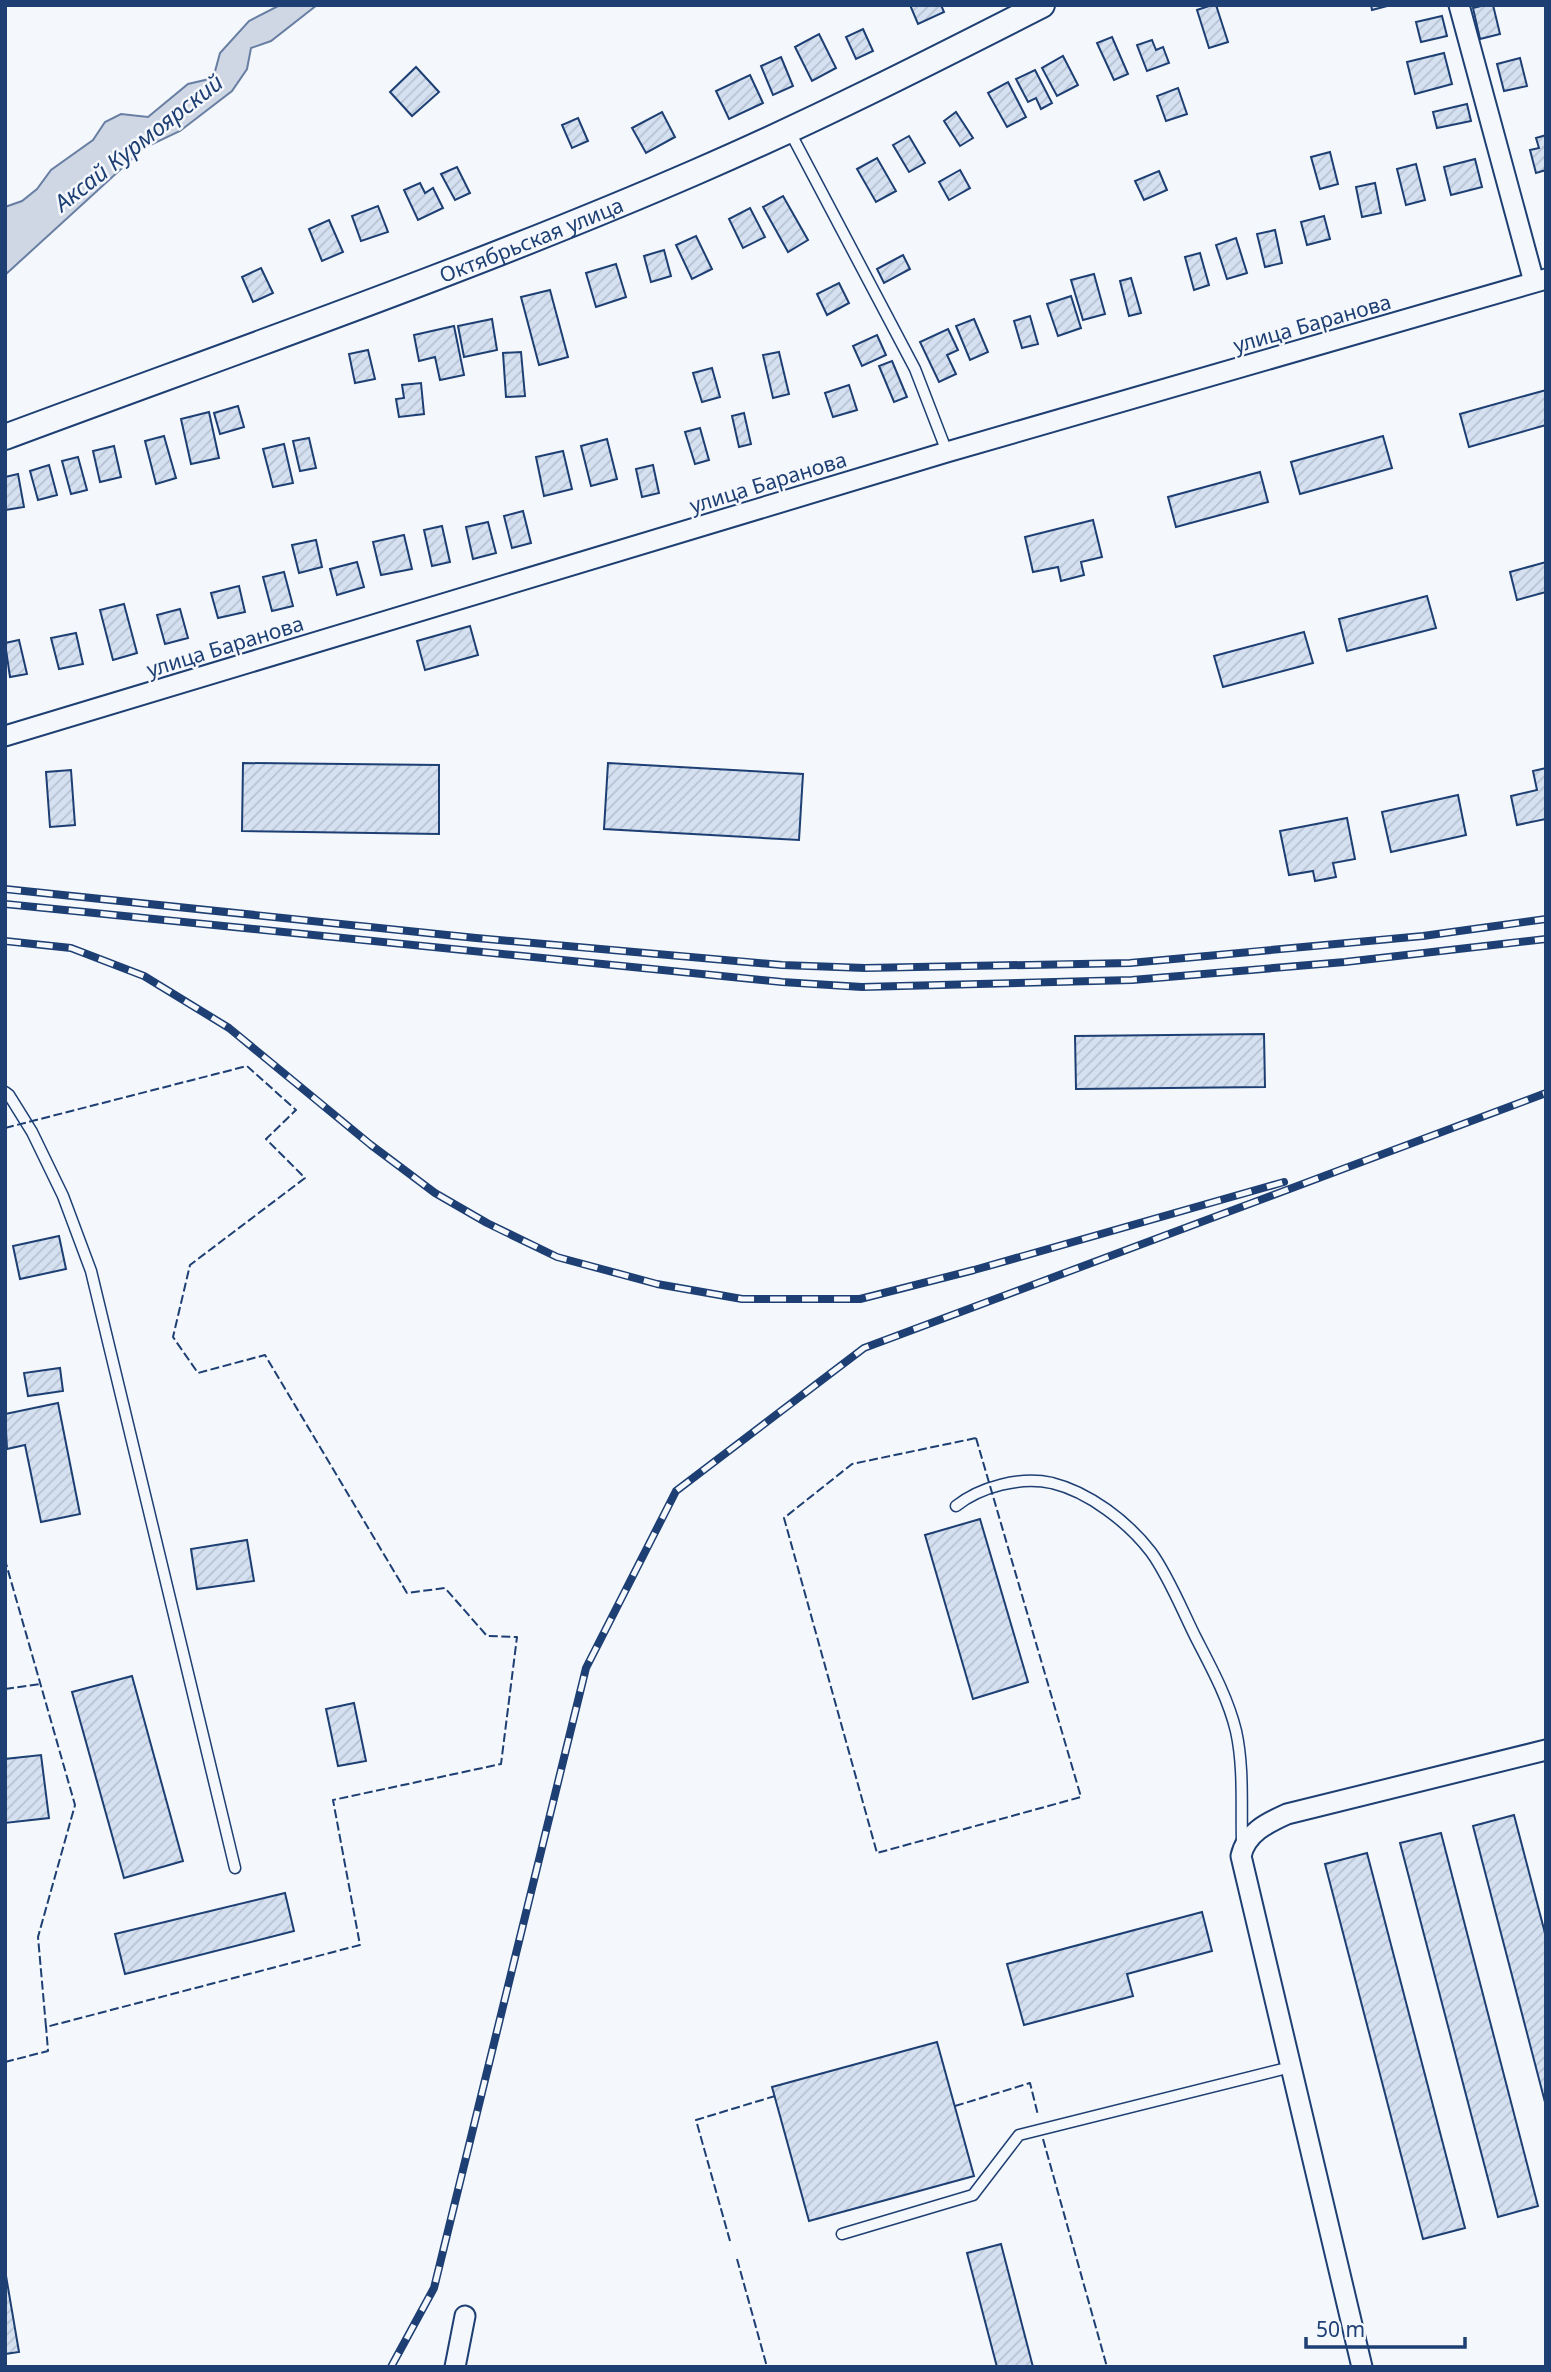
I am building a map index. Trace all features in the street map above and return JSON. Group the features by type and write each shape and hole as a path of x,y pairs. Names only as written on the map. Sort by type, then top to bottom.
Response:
{"street":[{"name":"Октябрьская улица","path":"5,437 539,237 697,172 843,105 1042,5"},
{"path":"1459,5 1540,280"},
{"name":"улица Баранова","path":"5,736 947,452 1540,280"},
{"path":"1362,2367 1241,1856 1242,1846 1265,1824 1287,1814 1546,1750"},
{"path":"455,2367 465,2316"}],"lane":[{"path":"788,130 915,369 947,452"},
{"path":"5,1092 32,1132 63,1196 91,1271 235,1868"},
{"path":"956,1506 971,1494 991,1487 1024,1482 1051,1483 1088,1497 1122,1522 1152,1553 1209,1665 1236,1731 1240,1763 1242,1846"},
{"path":"842,2234 973,2195 1019,2135 1291,2067"}],"water":[{"name":"Аксай Курмоярский","path":"280,5 317,5 271,41 251,48 247,69 232,91 180,131 144,148 5,275 5,207 22,201 37,189 51,170 93,140 105,122 121,114 148,117 188,84 214,75 220,53 249,21"}],"building":[{"path":"910,5 941,5 944,12 918,24"},
{"path":"1216,5 1228,42 1209,48 1197,10"},
{"path":"1371,5 1391,5 1372,10"},
{"path":"1493,5 1500,34 1480,39 1473,8"},
{"path":"1442,16 1447,36 1421,42 1416,22"},
{"path":"863,29 873,51 856,59 846,37"},
{"path":"819,34 836,68 812,81 795,47"},
{"path":"1112,37 1128,74 1114,80 1097,43"},
{"path":"1152,40 1156,50 1163,47 1169,63 1147,71 1137,45"},
{"path":"1444,53 1452,84 1415,94 1407,62"},
{"path":"1063,56 1078,85 1057,96 1042,68"},
{"path":"781,57 793,86 773,95 761,66"},
{"path":"1520,58 1527,86 1504,91 1497,64"},
{"path":"416,67 439,92 412,116 390,92"},
{"path":"1035,70 1052,103 1041,109 1036,98 1028,102 1016,79"},
{"path":"750,75 763,103 729,119 716,91"},
{"path":"1008,82 1026,117 1007,127 988,93"},
{"path":"1178,88 1187,114 1166,121 1157,96"},
{"path":"1467,104 1471,121 1437,128 1433,112"},
{"path":"662,112 675,137 646,153 632,128"},
{"path":"956,112 973,138 960,146 944,121"},
{"path":"578,118 588,141 572,148 562,125"},
{"path":"1546,135 1546,170 1536,173 1530,150 1539,148 1536,138"},
{"path":"909,136 925,163 909,172 893,145"},
{"path":"1330,152 1338,184 1320,189 1311,157"},
{"path":"877,158 896,191 876,202 857,169"},
{"path":"1475,159 1482,187 1451,195 1444,167"},
{"path":"1416,164 1425,200 1406,205 1397,169"},
{"path":"457,167 470,193 455,200 441,174"},
{"path":"960,170 970,188 949,200 939,182"},
{"path":"1159,171 1167,190 1144,200 1135,181"},
{"path":"420,183 425,193 433,188 443,208 418,220 404,190"},
{"path":"1375,183 1381,213 1362,217 1356,187"},
{"path":"783,196 808,240 788,252 763,207"},
{"path":"378,206 388,232 361,241 352,216"},
{"path":"750,208 765,237 743,248 729,219"},
{"path":"1324,216 1330,239 1307,245 1301,222"},
{"path":"329,220 343,252 322,261 309,229"},
{"path":"1275,230 1282,263 1265,267 1257,234"},
{"path":"696,236 712,269 692,279 676,245"},
{"path":"1236,238 1247,273 1227,279 1216,245"},
{"path":"664,250 671,276 651,282 644,256"},
{"path":"1200,253 1209,285 1194,290 1185,257"},
{"path":"903,255 910,269 884,283 877,269"},
{"path":"616,264 626,297 596,307 586,273"},
{"path":"261,268 273,293 253,302 242,277"},
{"path":"1094,274 1105,314 1083,320 1071,280"},
{"path":"1131,278 1141,313 1129,316 1120,281"},
{"path":"839,283 849,303 827,315 817,294"},
{"path":"550,290 568,357 539,365 521,297"},
{"path":"1071,296 1081,328 1058,336 1047,304"},
{"path":"1030,316 1038,344 1022,348 1014,321"},
{"path":"492,319 497,350 464,357 458,326"},
{"path":"974,319 988,352 970,360 956,326"},
{"path":"454,326 464,375 440,380 435,357 419,361 414,335"},
{"path":"948,329 958,350 947,355 956,374 939,382 920,342"},
{"path":"877,335 886,355 862,366 853,346"},
{"path":"368,350 375,379 355,383 349,354"},
{"path":"521,352 525,396 506,397 503,353"},
{"path":"779,352 789,394 773,398 763,355"},
{"path":"892,361 907,397 894,402 879,366"},
{"path":"712,368 720,397 702,402 693,373"},
{"path":"421,383 424,414 399,417 396,399 404,398 402,385"},
{"path":"849,385 857,410 833,417 825,393"},
{"path":"1546,390 1546,425 1469,447 1460,414"},
{"path":"238,406 244,427 220,434 214,413"},
{"path":"209,412 219,458 191,464 181,419"},
{"path":"744,413 751,444 739,447 732,416"},
{"path":"700,428 709,460 695,464 685,432"},
{"path":"164,436 176,478 156,484 145,441"},
{"path":"1383,436 1392,468 1300,494 1291,462"},
{"path":"309,438 316,468 300,471 293,441"},
{"path":"607,439 617,479 591,486 581,446"},
{"path":"284,444 293,483 273,487 263,449"},
{"path":"114,446 121,477 100,482 93,451"},
{"path":"563,451 572,489 544,496 536,457"},
{"path":"78,457 87,490 71,494 62,461"},
{"path":"49,465 57,495 38,500 30,471"},
{"path":"653,465 659,493 642,497 636,469"},
{"path":"1260,472 1268,502 1176,527 1168,497"},
{"path":"18,474 24,507 5,510 5,477"},
{"path":"523,511 531,543 512,548 504,516"},
{"path":"1093,520 1102,557 1081,562 1084,575 1061,581 1058,567 1033,572 1025,537"},
{"path":"488,522 496,553 473,559 466,527"},
{"path":"442,526 450,562 432,566 424,530"},
{"path":"404,535 412,569 381,575 373,542"},
{"path":"316,540 322,567 299,573 292,545"},
{"path":"357,562 364,587 337,595 330,569"},
{"path":"1546,562 1546,592 1517,600 1510,572"},
{"path":"284,572 293,606 272,611 263,577"},
{"path":"239,586 245,612 218,618 211,593"},
{"path":"1427,596 1436,628 1347,651 1339,619"},
{"path":"124,604 137,653 113,660 100,610"},
{"path":"180,609 188,638 165,644 157,615"},
{"path":"470,626 478,655 425,670 417,641"},
{"path":"1304,632 1313,663 1223,687 1214,656"},
{"path":"76,633 83,664 59,669 51,638"},
{"path":"19,640 27,674 10,677 5,643"},
{"path":"243,763 439,765 439,834 242,831"},
{"path":"608,763 803,774 799,840 604,829"},
{"path":"1546,768 1546,819 1517,825 1511,796 1537,790 1533,771"},
{"path":"71,770 75,825 50,827 46,772"},
{"path":"1458,795 1466,835 1391,852 1382,812"},
{"path":"1347,818 1355,859 1333,863 1336,877 1315,881 1313,871 1289,875 1280,831"},
{"path":"1264,1034 1265,1087 1076,1089 1075,1036"},
{"path":"59,1236 66,1269 20,1279 13,1246"},
{"path":"60,1368 63,1391 28,1396 24,1373"},
{"path":"58,1403 80,1514 41,1522 25,1445 7,1449 5,1414"},
{"path":"980,1519 1028,1682 973,1699 925,1535"},
{"path":"247,1540 254,1581 197,1589 191,1549"},
{"path":"132,1676 183,1861 124,1878 72,1692"},
{"path":"354,1703 366,1761 338,1766 326,1709"},
{"path":"41,1755 49,1818 5,1823 5,1759"},
{"path":"1514,1815 1546,1937 1546,2106 1473,1826"},
{"path":"1441,1833 1538,2206 1498,2217 1400,1843"},
{"path":"1367,1853 1465,2228 1423,2239 1325,1864"},
{"path":"285,1893 294,1931 125,1974 115,1934"},
{"path":"1202,1912 1212,1951 1127,1974 1133,1996 1024,2025 1007,1964"},
{"path":"937,2042 974,2176 809,2221 772,2087"},
{"path":"1001,2244 1033,2367 997,2367 967,2253"},
{"path":"5,2270 19,2352 5,2354"}],"railway":[{"path":"5,889 476,938 782,965 865,968 1130,963 1423,936 1546,919"},
{"path":"5,904 782,982 862,987 1132,980 1345,962 1546,939"},
{"path":"5,941 71,948 144,976 229,1028 371,1145 435,1193 487,1223 557,1257 657,1284 742,1299 860,1299 974,1270 1284,1182"},
{"path":"391,2367 434,2288 586,1668 676,1491 864,1348 1546,1093"}],"fence":[{"path":"5,1128 247,1066 296,1110 266,1139 305,1178 190,1265 173,1337 198,1373 265,1355 407,1593 445,1588 487,1636 517,1637 501,1764 333,1800 360,1945 46,2027 38,1937 75,1805 5,1560"},
{"path":"976,1438 1081,1797 877,1853 784,1518 852,1464 976,1438"},
{"path":"5,1689 41,1686"},
{"path":"5,2062 48,2051 46,2026"},
{"path":"955,2106 1030,2083 1038,2115"},
{"path":"730,2241 696,2120 775,2096"},
{"path":"1043,2139 1107,2367"},
{"path":"737,2259 767,2367"}]}
